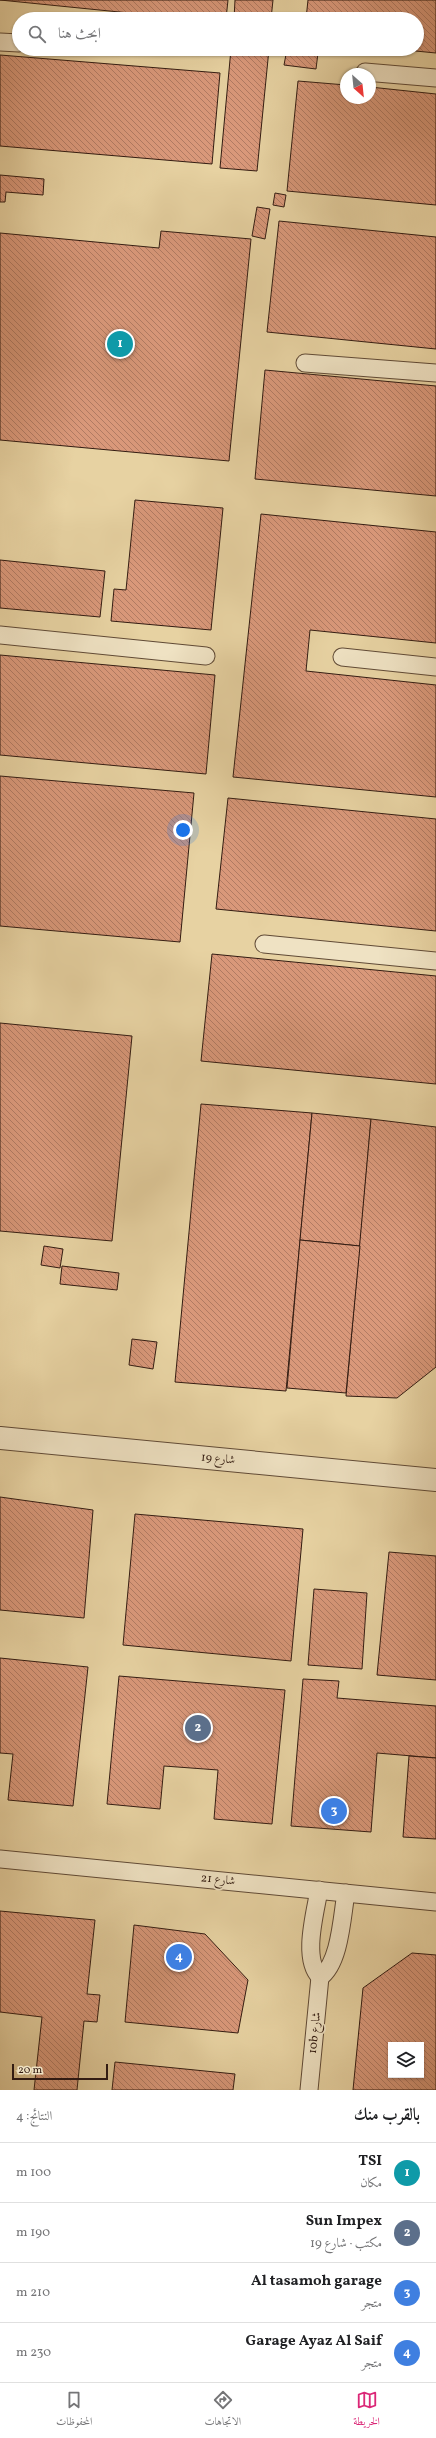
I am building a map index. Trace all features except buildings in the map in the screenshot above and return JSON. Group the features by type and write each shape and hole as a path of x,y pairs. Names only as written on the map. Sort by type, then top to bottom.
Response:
{"street":[{"name":"شارع 19","path":"0,1438 436,1480"}],"lane":[{"path":"0,42 12,43"},
{"path":"376,73 436,78"},
{"path":"305,363 436,374"},
{"path":"0,635 206,656"},
{"path":"342,657 436,667"},
{"path":"264,944 436,962"},
{"name":"شارع 21","path":"0,1859 436,1902"},
{"path":"319,1890 310,1955 313,1967 320,1977 329,1970 334,1959 346,1893"},
{"name":"10b شارع","path":"309,2090 320,1977"}],"place":[{"name":"TSI","path":"120,344"},
{"name":"Sun Impex","path":"198,1728"},
{"name":"Al tasamoh garage","path":"334,1811"},
{"name":"Garage Ayaz Al Saif","path":"179,1957"}]}
